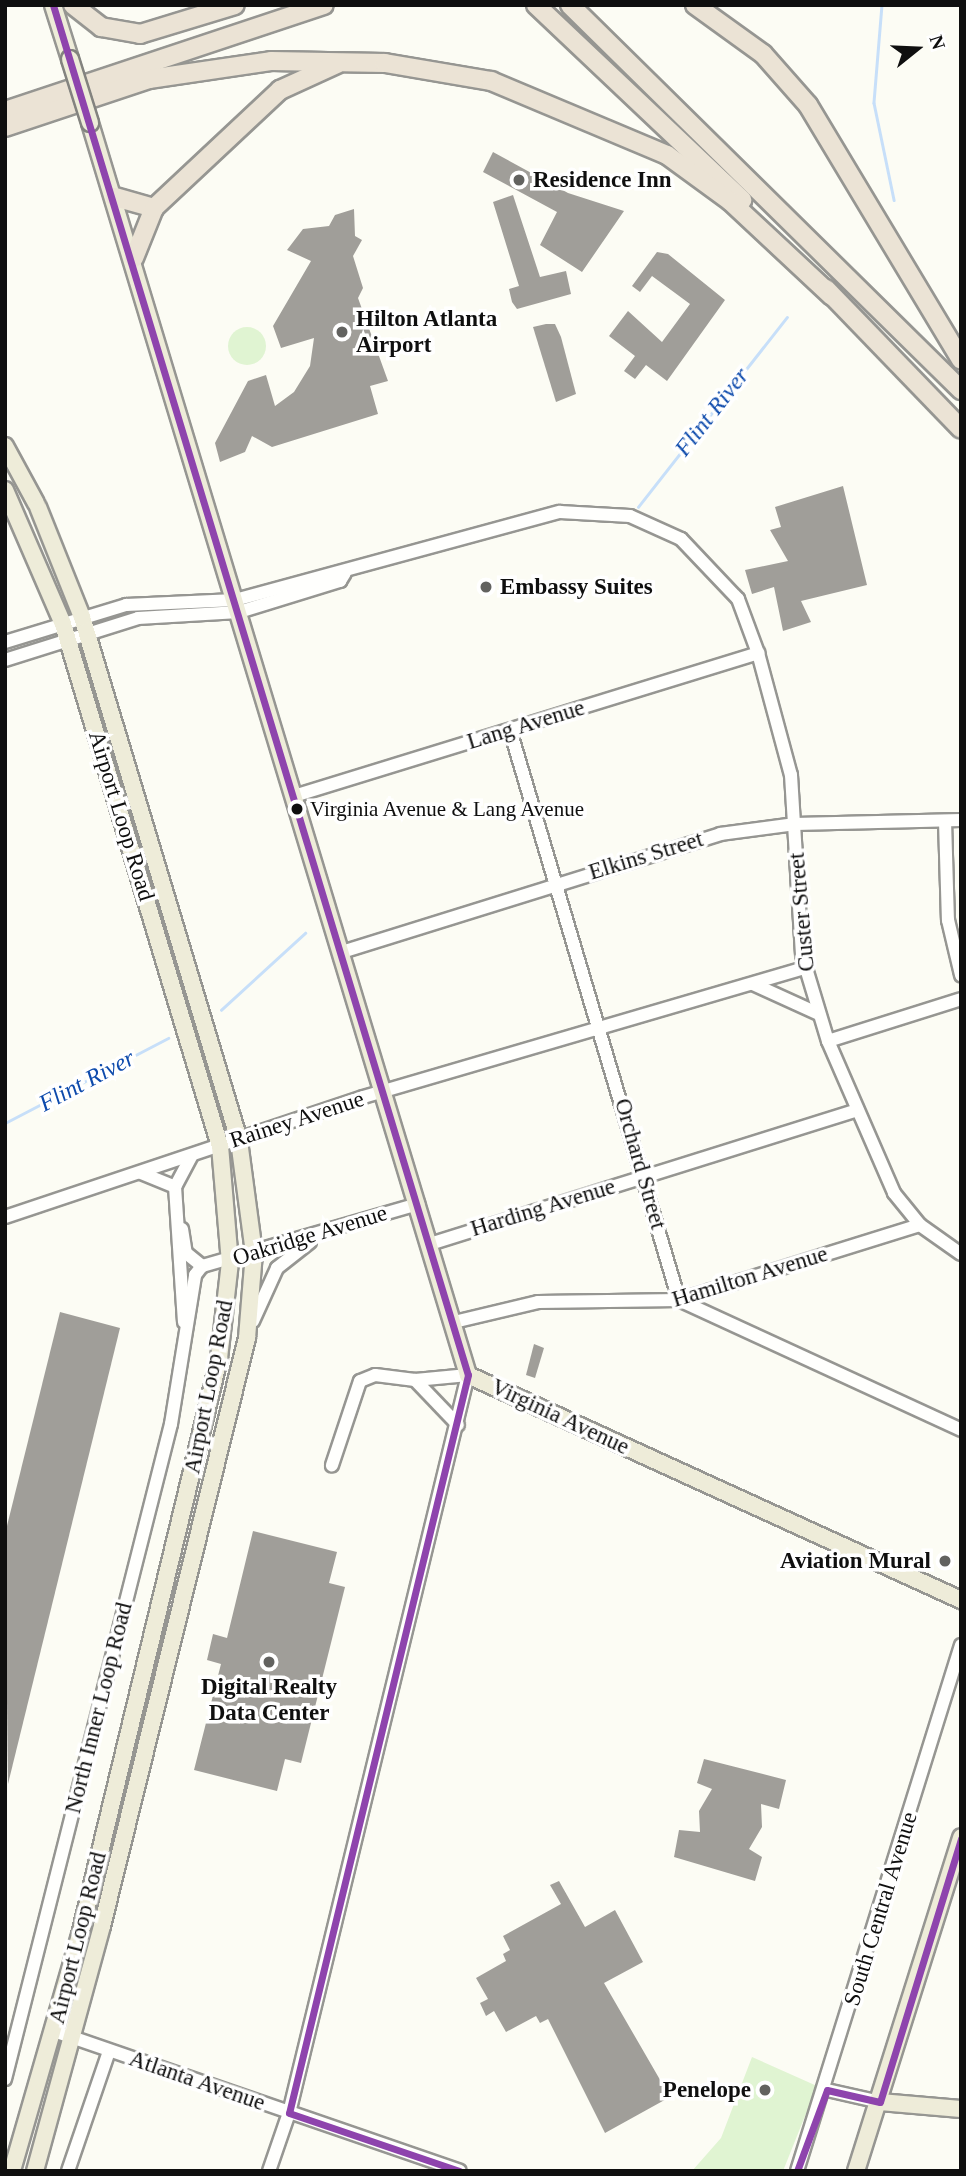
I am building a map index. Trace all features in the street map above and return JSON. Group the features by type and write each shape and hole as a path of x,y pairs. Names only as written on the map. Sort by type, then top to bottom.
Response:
{"highway":[{"path":"73,5 101,27 140,34 235,5"},
{"path":"5,111 324,5"},
{"path":"536,5 712,170 961,429"},
{"path":"570,5 961,390"},
{"path":"695,5 763,54 808,105 961,360"},
{"path":"5,127 181,72 351,61 491,81 633,137 730,201 832,296"},
{"path":"134,258 154,208 280,90 351,61"},
{"path":"116,197 154,208"}],"main road":[{"name":"Virginia Avenue","path":"54,5 116,197 468,1375 961,1600"},
{"name":"Airport Loop Road","path":"5,446 37,505 87,633 239,1140 254,1254 247,1338 74,2038 35,2171"},
{"name":"Airport Loop Road","path":"5,490 63,624 220,1146 230,1262 219,1360 54,2031 12,2171"},
{"path":"856,2171 880,2102 961,1838"},
{"path":"880,2102 961,2109"}],"street":[{"name":"Custer Street","path":"237,606 538,516 569,510 630,516 681,539 722,576 758,653 791,775 804,968 817,1013 894,1193 919,1225 961,1254"},
{"path":"5,642 82,617 148,602 237,606"},
{"path":"5,660 138,618 237,606"},
{"name":"Lang Avenue","path":"294,796 758,653"},
{"name":"Orchard Street","path":"510,730 645,1177 679,1300"},
{"name":"Elkins Street","path":"342,952 720,834 795,824 961,820"},
{"path":"945,821 948,920 961,975"},
{"name":"Rainey Avenue","path":"5,1217 384,1093 804,968"},
{"path":"753,984 817,1013"},
{"path":"828,1041 961,999"},
{"name":"Harding Avenue","path":"430,1244 857,1110"},
{"path":"197,1153 179,1171 175,1187 187,1252 202,1266"},
{"path":"138,1173 163,1177 175,1187"},
{"name":"North Inner Loop Road","path":"175,1187 186,1336"},
{"name":"Oakridge Avenue","path":"202,1266 230,1262 418,1204"},
{"name":"Hamilton Avenue","path":"454,1322 537,1302 679,1300 919,1225"},
{"name":"Airport Loop Road","path":"247,1338 277,1268 335,1229"},
{"name":"North Inner Loop Road","path":"5,2079 171,1424 186,1336 202,1266"},
{"path":"679,1300 961,1430"},
{"path":"269,2171 289,2113 468,1375 415,1380 375,1375 360,1381 332,1465"},
{"path":"415,1380 458,1425"},
{"name":"South Central Avenue","path":"797,2171 827,2090 961,1645"},
{"name":"Atlanta Avenue","path":"54,2031 460,2171"},
{"path":"68,2171 109,2051"},
{"path":"827,2090 880,2102"}],"green space":[{"path":"247,327 261,332 266,346 261,360 247,365 233,360 228,346 233,332"},
{"path":"752,2057 817,2086 783,2171 692,2171 721,2138"}],"building":[{"path":"493,152 568,193 624,211 582,272 540,245 557,212 483,172"},
{"path":"513,195 540,277 566,271 571,294 517,309 512,302 509,289 519,286 493,202"},
{"name":"Hilton Atlanta Airport","path":"354,209 355,236 362,240 353,256 363,288 358,298 388,381 370,386 378,414 272,447 252,436 245,452 220,462 215,443 248,381 266,375 275,406 294,392 310,366 314,338 281,348 273,326 311,261 287,250 303,229 329,226 335,215"},
{"path":"657,252 668,254 725,300 667,381 646,365 635,379 624,371 635,356 609,336 628,311 662,342 690,304 652,276 640,292 632,286"},
{"path":"555,324 561,337 576,394 556,402 533,327"},
{"path":"843,486 867,585 801,601 811,622 783,631 774,587 752,594 745,570 788,561 770,530 781,527 775,507"},
{"path":"60,1312 120,1328 8,1784 5,1534"},
{"path":"534,1344 544,1348 535,1378 526,1375"},
{"name":"Digital Realty Data Center","path":"253,1531 337,1552 329,1583 345,1587 301,1763 285,1759 277,1791 194,1770 221,1664 207,1660 213,1634 227,1638"},
{"path":"704,1759 786,1780 779,1809 761,1804 762,1827 749,1849 762,1857 755,1881 674,1857 679,1830 700,1832 699,1811 712,1789 697,1783"},
{"path":"559,1881 585,1927 615,1910 643,1962 604,1983 670,2097 605,2133 548,2019 540,2023 536,2016 506,2032 494,2011 486,2016 480,2003 488,1999 476,1978 506,1961 503,1954 510,1950 503,1936 561,1904 550,1885"}],"waterway":[{"name":"Flint River","path":"882,5 874,103 894,200"},
{"name":"Flint River","path":"638,507 787,317"},
{"name":"Flint River","path":"221,1010 305,933"},
{"name":"Flint River","path":"5,1123 168,1038"}],"transit line":[{"path":"53,5 468,1375 289,2113 459,2171"},
{"path":"797,2171 827,2090 880,2102 961,1838"}],"place":[{"name":"Residence Inn","path":"519,180"},
{"name":"Hilton Atlanta Airport","path":"342,332"},
{"name":"Embassy Suites","path":"486,587"},
{"name":"Virginia Avenue & Lang Avenue","path":"297,809"},
{"name":"Aviation Mural","path":"945,1561"},
{"name":"Digital Realty Data Center","path":"269,1662"},
{"name":"Penelope","path":"765,2090"}]}
